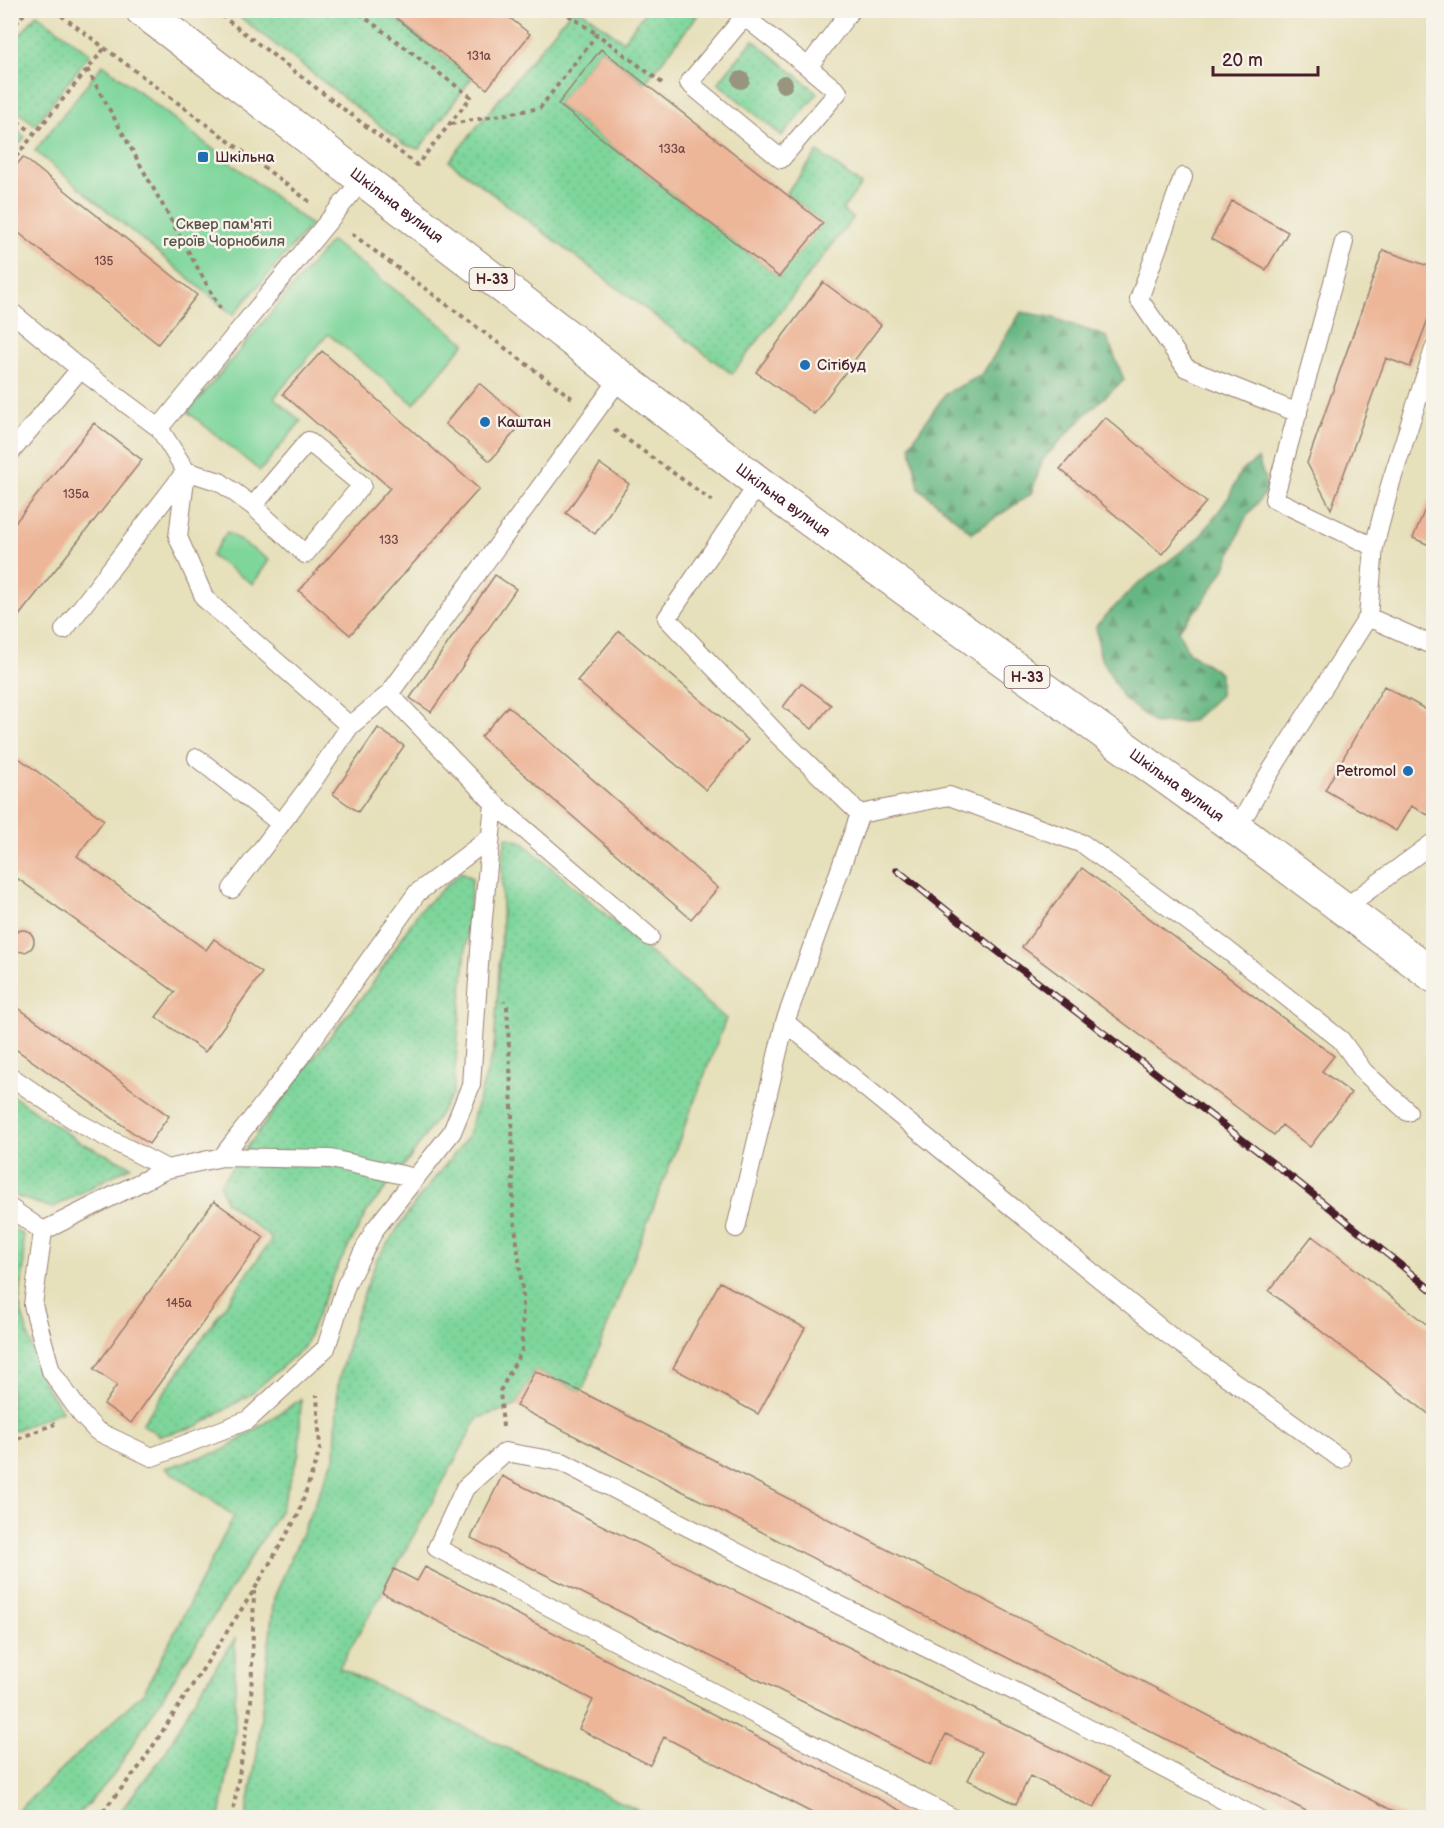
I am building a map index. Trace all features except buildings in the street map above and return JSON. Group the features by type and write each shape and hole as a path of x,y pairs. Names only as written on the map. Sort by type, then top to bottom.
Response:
{"main road":[{"name":"Шкільна вулиця","path":"141,10 759,483 1237,829 1434,976"}],"lane":[{"path":"808,67 851,10"},
{"path":"740,14 838,92 781,159 689,83 740,14"},
{"path":"1183,177 1139,299 1186,368 1298,413"},
{"path":"159,428 363,179"},
{"path":"1344,242 1274,500 1374,547"},
{"path":"10,311 80,369 159,428 186,471 178,537 206,599 350,726"},
{"path":"1237,829 1262,785 1368,617 1374,547 1391,482 1432,361"},
{"path":"10,453 80,369"},
{"path":"232,889 313,781 350,726 389,694 620,378"},
{"path":"186,471 220,482 253,506 305,554 362,485 308,441 253,506"},
{"path":"64,630 186,471"},
{"path":"759,483 667,618 778,735 860,814"},
{"path":"1368,617 1434,646"},
{"path":"389,694 494,803 650,937"},
{"path":"196,758 281,824"},
{"path":"860,814 949,795 1083,844 1226,949 1341,1040 1364,1072 1408,1112"},
{"path":"43,1231 33,1305 51,1371 81,1414 97,1431 152,1457 248,1420 326,1348 346,1285 375,1229 452,1132 471,1085 480,950 494,803"},
{"path":"736,1228 785,1022 860,814"},
{"path":"222,1157 300,1057 417,893 491,837"},
{"path":"1343,909 1434,842"},
{"path":"785,1022 1170,1336 1341,1460"},
{"path":"10,1076 77,1122 166,1169"},
{"path":"43,1231 166,1169 222,1157 331,1159 416,1178"},
{"path":"10,1208 43,1231"},
{"path":"953,1818 437,1548 465,1488 505,1452 562,1462 835,1603 1063,1715 1257,1818"}],"path":[{"path":"10,31 27,10"},
{"path":"54,10 735,518"},
{"path":"214,10 417,165 471,97 355,10"},
{"path":"561,10 674,91 689,83"},
{"path":"450,124 540,108 597,34"},
{"path":"10,164 104,49"},
{"path":"87,69 235,335"},
{"path":"10,116 35,134"},
{"path":"502,997 507,1006 512,1108 513,1207 523,1297 522,1350 500,1391 505,1452"},
{"path":"97,1818 140,1766 254,1590 298,1515 320,1449 316,1396 326,1348"},
{"path":"10,1442 81,1414"},
{"path":"232,1818 251,1702 254,1590"}],"green space":[{"path":"232,11 386,11 472,78 419,149 404,144"},
{"path":"571,11 582,11 623,41 646,11 689,11 697,16 645,83 601,49 558,104 779,277 822,223 786,193 818,152 861,185 842,210 853,218 732,374 449,161"},
{"path":"37,14 90,54 35,125 11,106 11,46"},
{"path":"753,40 818,93 782,136 718,83"},
{"name":"Сквер пам'яті героїв Чорнобиля","path":"103,64 311,225 233,315 35,151"},
{"path":"11,127 25,137 11,154"},
{"path":"331,241 465,343 414,404 328,334 274,398 301,421 260,471 188,412"},
{"path":"1021,312 1051,317 1107,337 1124,380 1090,410 1043,459 1031,494 972,533 919,488 910,444 946,393 982,375"},
{"path":"1258,459 1268,488 1245,519 1224,570 1200,606 1178,629 1188,652 1220,673 1220,695 1192,721 1155,724 1122,697 1100,655 1096,626 1132,589 1200,537 1229,497 1240,472"},
{"path":"227,532 269,560 253,584 211,556"},
{"path":"506,837 522,842 726,1019 582,1392 535,1371 516,1406 478,1418 339,1668 652,1817 246,1818 257,1754 274,1598 335,1456 338,1383 354,1321 377,1259 415,1203 467,1138 494,1049 502,924 502,862"},
{"path":"461,872 472,878 453,1094 410,1158 368,1210 336,1270 304,1347 251,1394 198,1426 160,1436 142,1424 272,1239 225,1201 220,1184 317,1053 373,983 419,911"},
{"path":"10,1094 80,1142 131,1166 52,1208 18,1197 11,1192"},
{"path":"10,1226 23,1235 24,1266 19,1304 42,1381 62,1411 11,1432"},
{"path":"301,1399 299,1453 280,1511 112,1777 76,1817 11,1817 144,1692 234,1516 165,1468 224,1450"},
{"path":"235,1639 235,1731 220,1817 116,1817 165,1753 199,1692"}],"railway":[{"path":"897,870 997,951 1299,1183 1434,1292"}],"place":[{"name":"Шкільна","path":"203,157"},
{"name":"Сітібуд","path":"805,365"},
{"name":"Каштан","path":"485,422"},
{"name":"Petromol","path":"1408,771"}]}
